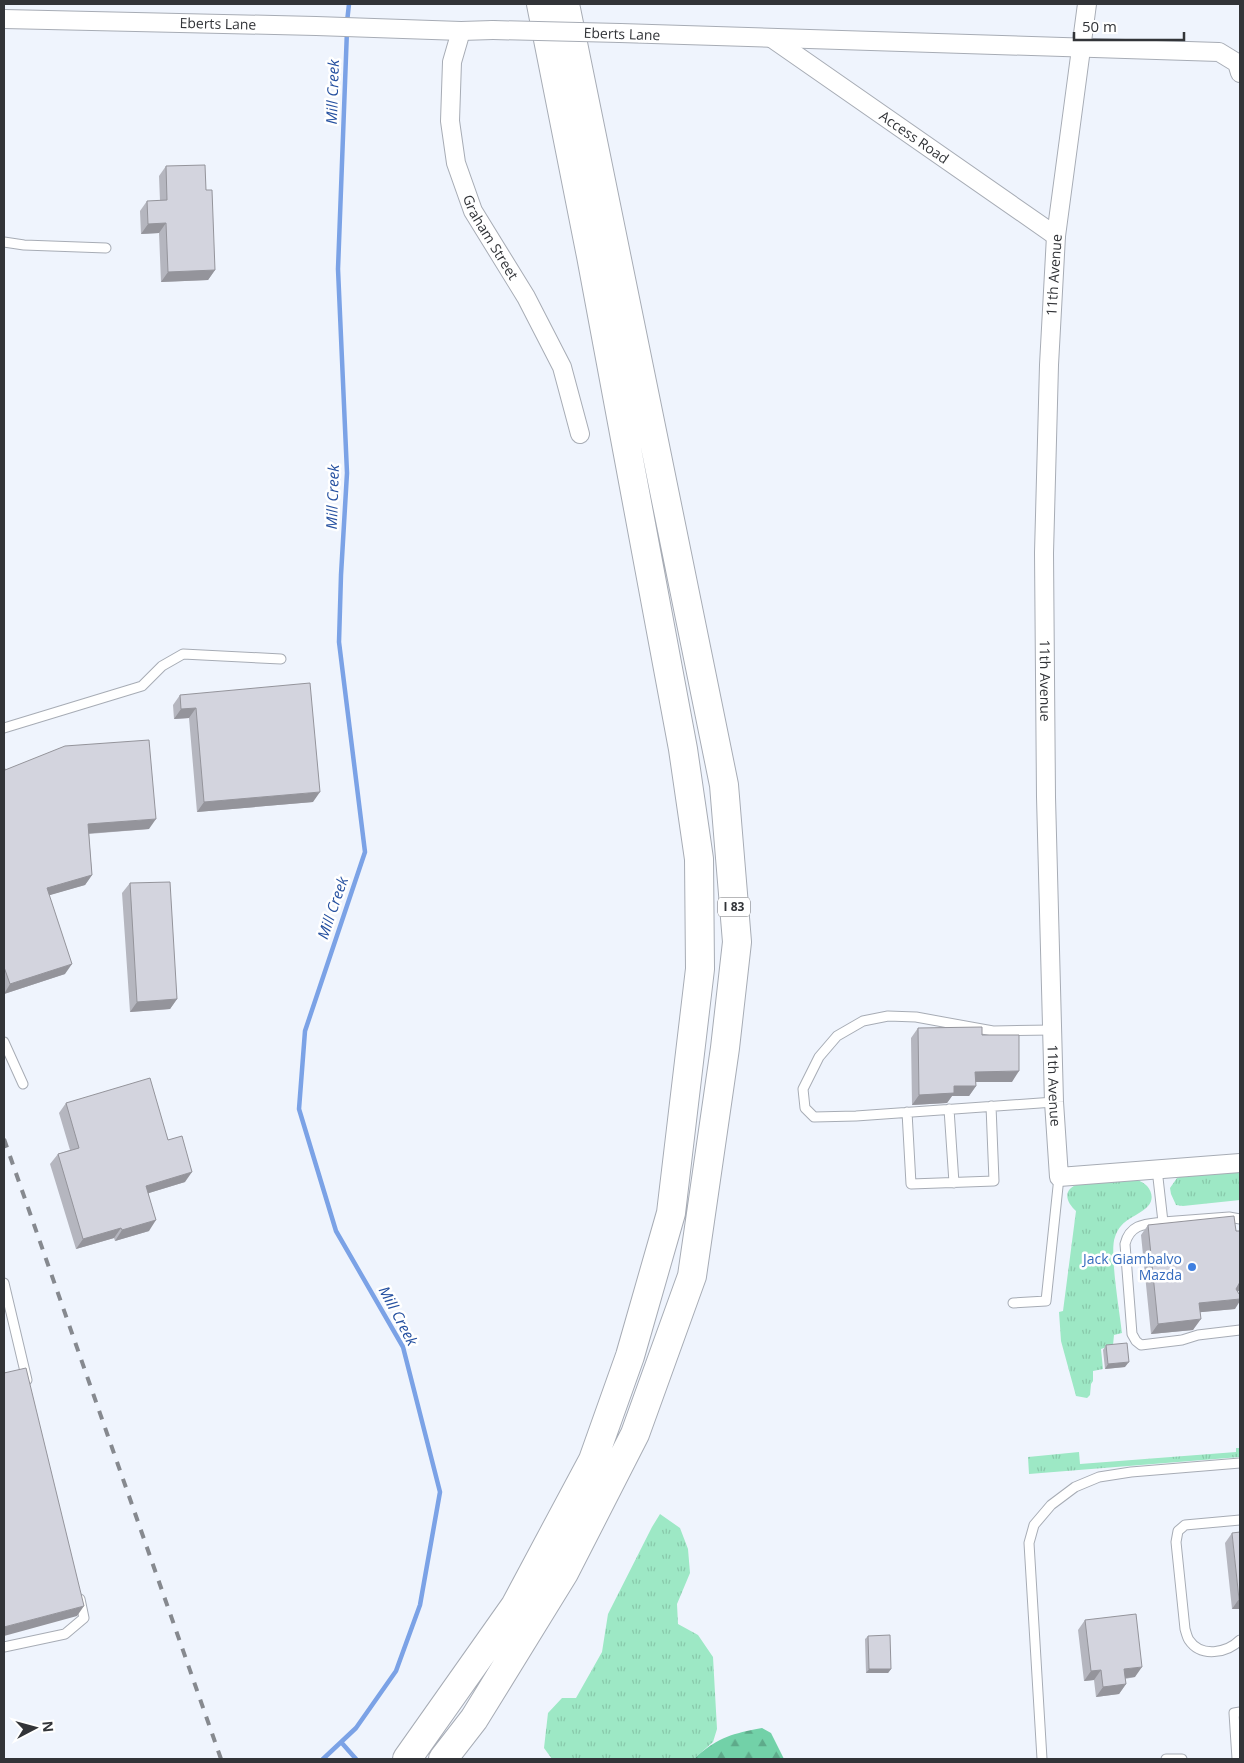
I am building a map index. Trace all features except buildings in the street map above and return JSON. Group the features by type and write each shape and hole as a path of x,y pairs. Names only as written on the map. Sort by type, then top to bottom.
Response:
{"highway":[{"name":"I 83","path":"407,1759 515,1606 593,1460 630,1356 671,1213 700,969 699,859 683,749 593,265 541,4"},
{"name":"I 83","path":"442,1759 474,1719 564,1573 635,1434 672,1332 692,1276 725,1048 737,942 724,784 565,4"}],"street":[{"name":"11th Avenue","path":"1059,1177 1054,1102 1046,797 1044,553 1049,365 1056,236 1087,4"},
{"name":"Eberts Lane","path":"4,19 1081,46 1219,52 1239,68"},
{"name":"Graham Street","path":"461,31 452,62 450,121 456,163 473,211 526,297 562,367 580,434"},
{"name":"Access Road","path":"773,39 1056,236"},
{"path":"1059,1177 1240,1163"}],"lane":[{"path":"4,242 24,245 106,248"},
{"path":"4,728 142,686 162,666 183,654 281,659"},
{"path":"1052,1030 994,1031 916,1017 888,1016 863,1021 837,1036 819,1057 803,1089 805,1108 814,1117 1054,1102"},
{"path":"4,1042 23,1084"},
{"path":"907,1112 912,1184 994,1181 991,1106"},
{"path":"949,1109 954,1183"},
{"path":"1157,1169 1163,1222"},
{"path":"1013,1303 1046,1301 1059,1177"},
{"path":"1240,1219 1229,1217 1143,1224 1127,1236 1125,1244 1132,1334 1136,1342 1142,1345 1240,1330"},
{"path":"4,1283 28,1387"},
{"path":"1042,1759 1029,1543 1034,1525 1051,1505 1075,1487 1099,1477 1131,1472 1240,1463"},
{"path":"1240,1520 1184,1525 1178,1531 1176,1542 1185,1629 1189,1641 1199,1649 1208,1652 1221,1651 1240,1640"},
{"path":"4,1647 65,1634 84,1618 78,1590"},
{"path":"1237,1759 1234,1712 1240,1712"},
{"path":"1166,1759 1182,1759"}],"green space":[{"path":"1240,1171 1240,1200 1183,1206 1176,1205 1171,1194 1170,1188 1177,1178 1182,1176"},
{"path":"1136,1180 1147,1186 1152,1198 1144,1210 1121,1226 1113,1244 1114,1269 1122,1333 1114,1335 1113,1345 1101,1349 1103,1369 1093,1371 1090,1395 1087,1398 1076,1396 1061,1341 1059,1312 1063,1311 1076,1211 1068,1201 1067,1194 1076,1185"},
{"path":"1236,1448 1240,1448 1240,1457 1029,1474 1028,1457 1079,1452 1080,1464 1236,1452"},
{"path":"660,1514 680,1528 688,1549 690,1573 677,1604 678,1624 698,1635 713,1657 717,1729 713,1742 696,1759 552,1759 544,1748 548,1713 562,1698 576,1698 602,1652 608,1614"},
{"path":"762,1728 771,1733 784,1759 696,1759 704,1750 720,1740 734,1734"}],"waterway":[{"name":"Mill Creek","path":"347,22 349,4"},
{"name":"Mill Creek","path":"323,1759 356,1728 396,1671 420,1605 440,1492 403,1347 336,1231 299,1109 305,1031 365,852 339,642 347,473 338,269 347,30"},
{"path":"341,1742 356,1759"}],"railway":[{"path":"4,1139 221,1759"}],"place":[{"name":"Jack Giambalvo Mazda","path":"1192,1267"}]}
